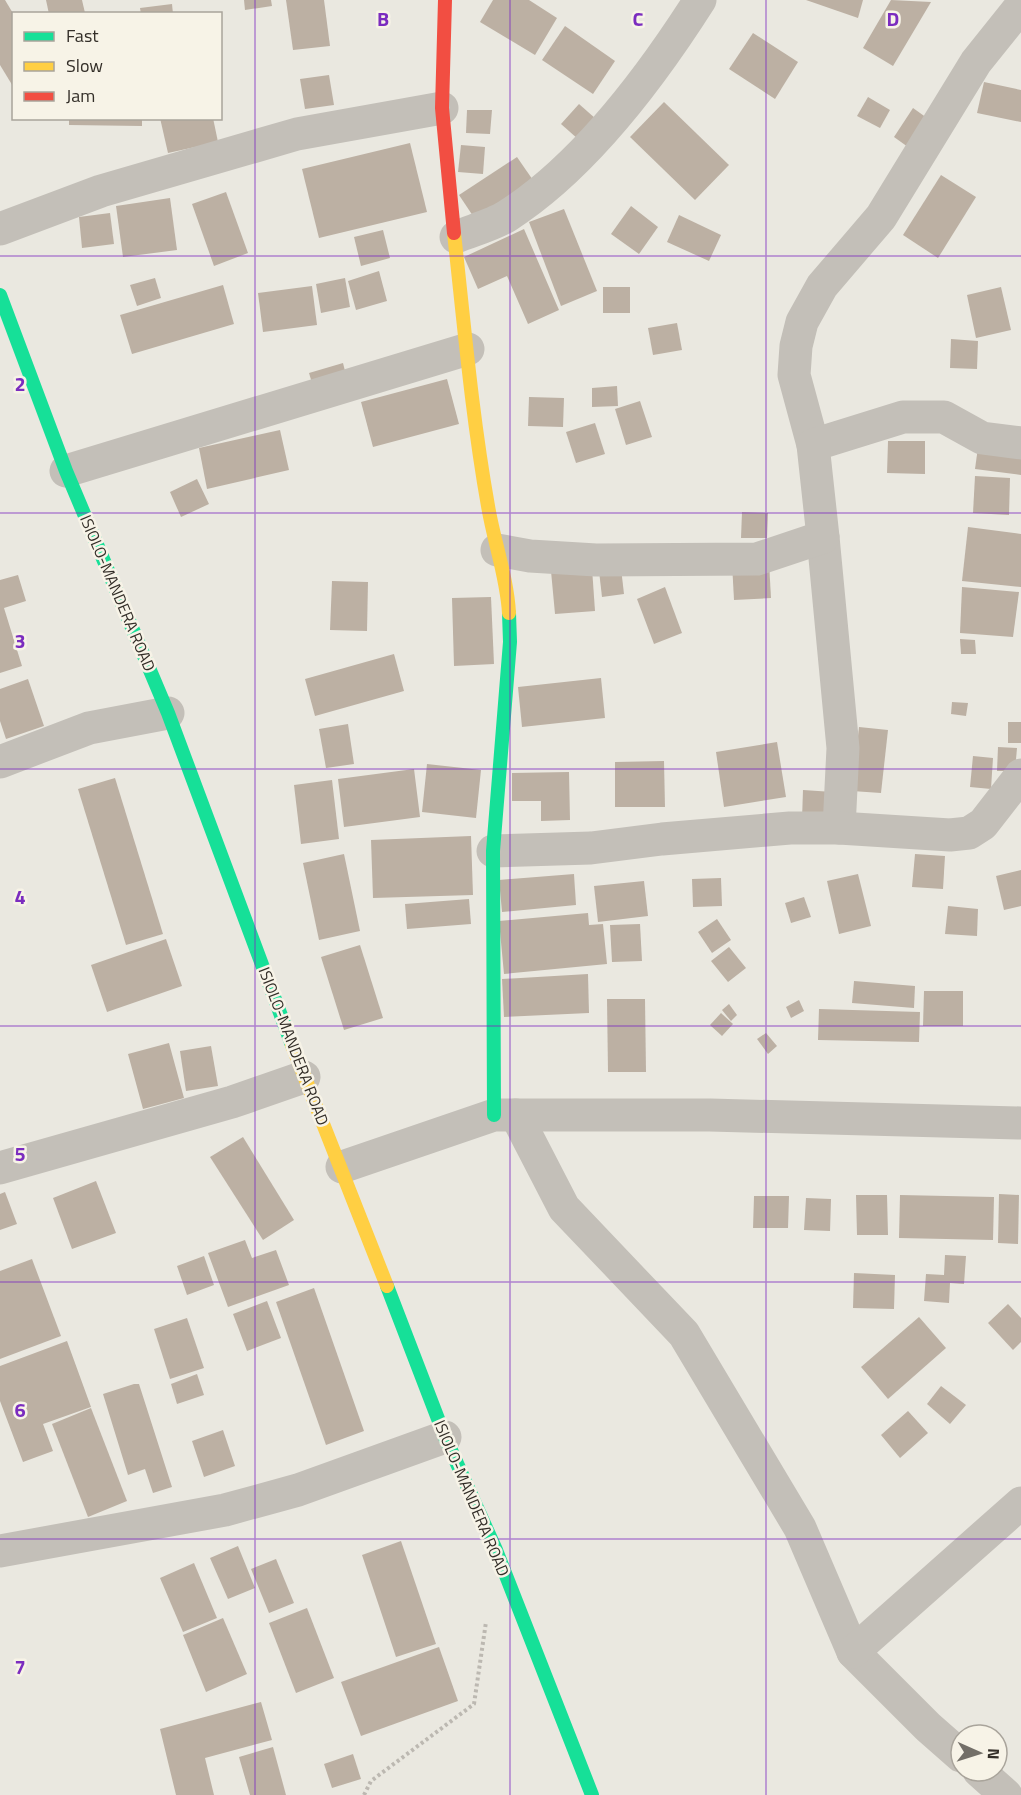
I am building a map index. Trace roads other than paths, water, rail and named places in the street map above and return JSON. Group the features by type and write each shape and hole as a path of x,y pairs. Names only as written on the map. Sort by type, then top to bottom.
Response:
{"main road":[{"path":"445,0 442,108 471,389 497,550 508,592 510,642 494,851 505,1115"},
{"name":"ISIOLO-MANDERA ROAD","path":"0,295 66,471 168,713 304,1077 342,1167 445,1437 496,1550 592,1795"}],"street":[{"path":"456,237 506,217 590,146 672,44 700,0"},
{"path":"839,828 843,748 813,445 794,375 796,346 802,322 822,286 881,217 976,62 1012,9"},
{"path":"0,229 101,190 297,134 442,108"},
{"path":"66,471 468,349"},
{"path":"813,445 903,417 944,417 982,438 1021,443"},
{"path":"497,550 530,556 596,560 757,559 823,537"},
{"path":"0,762 89,728 168,713"},
{"path":"494,851 591,848 730,832 839,828 929,834 969,833 983,824 1021,775"},
{"path":"0,1168 232,1102 304,1077"},
{"path":"342,1167 505,1115 710,1115 1021,1123"},
{"path":"505,1115 564,1208 684,1334 800,1528 853,1652 949,1745"},
{"path":"0,1551 111,1528 225,1510 298,1490 445,1437"},
{"path":"853,1652 1021,1503"},
{"path":"992,1783 1006,1795"}]}
